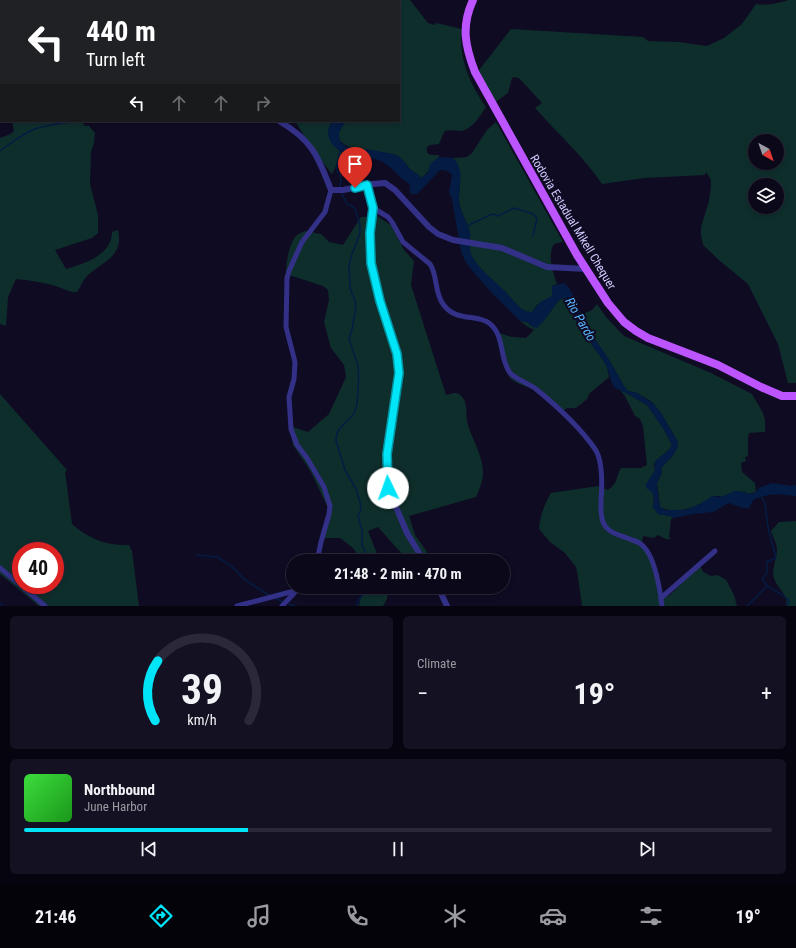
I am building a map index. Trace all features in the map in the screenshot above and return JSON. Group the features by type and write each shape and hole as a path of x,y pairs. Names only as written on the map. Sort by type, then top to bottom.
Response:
{"main road":[{"name":"Rodovia Estadual Mikell Chequer","path":"473,0 466,19 465,34 470,58 475,72 577,255 608,303 624,322 636,331 659,342 718,365 782,396 796,396"}],"street":[{"path":"281,122 300,134 308,142 338,190"},
{"path":"318,554 330,506 324,487 307,458 297,445 291,429 289,397 294,379 295,362 286,327 287,278 289,270 302,242 321,218 338,190 385,183 395,190 429,227 438,234 453,240 502,248 546,267 587,269"},
{"path":"367,185 373,208 370,233 371,263 380,301 397,354 399,373 387,454 388,488 407,533 420,554"},
{"path":"373,208 388,217 403,242 430,264 433,269 436,289 443,304 448,310 460,316 488,322 499,337 504,360 510,372 516,378 534,388 566,414 596,451 599,459 601,516 604,524 609,530 634,540 643,546 651,561 662,606"},
{"path":"661,598 715,551"},
{"path":"0,568 45,606"},
{"path":"237,606 286,593"},
{"path":"282,606 293,594"},
{"path":"441,594 447,606"}],"green space":[{"path":"400,0 410,0 428,23 434,25 436,23 462,29 461,40 466,70 470,80 486,107 475,122 468,128 460,131 446,131 444,132 439,144 430,145 427,147 428,153 432,155 439,155 439,157 424,176 421,178 396,155 354,148 345,145 340,139 339,132 345,122 400,122"},
{"path":"796,0 796,383 788,383 778,344 748,284 703,245 701,227 709,201 711,186 711,180 706,172 705,175 644,178 602,184 579,155 535,108 542,103 520,79 515,77 512,78 508,93 493,104 476,74 511,29 643,37 648,41 679,42 707,46 724,38 742,24 756,4"},
{"path":"12,122 82,122 85,126 89,126 95,133 91,152 90,184 98,215 98,233 92,238 55,250 66,269 96,257 107,247 111,240 112,232 118,230 119,240 116,251 113,255 87,276 77,292 43,283 16,279 8,297 6,326 0,324 0,138 14,131"},
{"path":"296,122 332,122 329,129 330,138 332,143 343,152 332,174 313,150"},
{"path":"496,122 563,242 554,244 552,249 551,264 557,284 552,286 552,296 537,305 532,312 528,312 521,308 482,270 474,260 470,252 469,230 459,203 460,172 459,167 453,158 467,157 472,153 487,130"},
{"path":"377,216 391,225 404,250 414,261 411,285 446,395 457,393 463,397 466,407 467,421 481,459 483,473 481,485 476,497 409,516 415,535 427,554 402,554 378,527 368,531 377,554 358,554 352,547 340,538 322,538 329,510 311,472 293,445 290,426 308,432 329,414 346,377 344,365 331,348 324,322 329,300 328,290 323,286 286,274 287,259 291,244 296,236 305,231 321,234 329,242 343,245 361,217"},
{"path":"563,298 572,306 575,319 583,333 603,360 607,367 609,377 589,394 587,399 576,408 567,408 560,413 535,391 515,382 510,378 496,332 512,337 526,338 534,330 520,321 527,322 533,327 544,320 559,300"},
{"path":"597,304 606,317 624,336 711,373 752,394 763,413 765,420 765,432 749,433 748,456 745,457 746,461 741,463 742,472 755,483 756,492 749,494 740,492 724,496 714,496 702,503 681,510 670,510 660,507 657,483 661,475 662,467 673,455 677,448 678,442 661,413 652,402 637,393 628,391 608,358 586,328 581,315 592,310"},
{"path":"619,389 647,405 663,428 672,445 654,464 655,470 646,485 653,493 654,505 658,514 673,518 671,519 669,537 671,539 666,539 658,535 654,538 643,536 642,542 649,557 662,599 670,595 700,565 703,572 711,576 718,575 726,580 734,595 737,606 582,606 576,567 565,553 550,542 539,529 540,520 546,502 551,493 598,486 608,490 615,482 621,468 641,468 647,465 643,426 640,419 635,416 625,396"},
{"path":"0,394 67,470 65,472 72,524 92,538 106,543 129,545 132,551 139,606 39,606 24,594 64,594 64,542 12,542 12,584 0,574"},
{"path":"796,521 796,606 786,606 786,598 773,575 777,550 771,531 779,522"},
{"path":"362,594 388,594 383,606 359,606"}],"water":[{"path":"332,122 345,122 339,132 339,138 344,145 396,155 421,178 428,173 430,164 439,157 453,158 457,162 460,172 459,202 470,233 471,254 482,270 521,308 528,312 532,312 540,302 552,296 552,286 564,283 569,288 577,302 584,323 608,358 624,386 628,391 637,393 654,404 678,442 677,448 673,455 662,467 661,475 657,483 660,507 665,510 685,510 700,504 712,496 721,497 735,491 752,494 759,488 772,483 792,486 796,485 796,496 778,494 768,495 754,499 749,508 743,508 729,503 713,512 673,518 658,514 652,506 654,496 651,491 646,488 646,484 655,470 655,461 668,451 672,445 663,428 647,405 615,388 612,384 607,367 603,360 577,324 572,306 563,298 559,300 537,328 533,327 527,322 520,321 492,293 464,259 461,251 452,199 449,192 452,175 447,171 440,170 417,194 411,194 408,177 395,162 356,156 337,149 332,144 328,135 330,125"}],"waterway":[{"path":"0,151 30,131 40,127 72,122"},
{"path":"340,150 337,171 341,177 340,189"},
{"name":"Rio Pardo","path":"379,156 385,158 407,178 418,183"},
{"path":"341,192 347,204 355,209 360,226 360,233 349,265 350,288 356,307 349,339 358,366 358,379 355,411 350,419 340,428 336,436 336,441 345,470 356,489 360,502 361,510 358,516 362,530 362,545 366,554"},
{"path":"467,226 493,214 498,216 514,208 533,214 537,218 533,236"},
{"path":"762,497 765,504 768,527 776,558 767,562 767,573 763,578 763,581 789,601 787,606"},
{"path":"197,555 217,557 231,566 244,579 270,596"},
{"path":"747,606 767,586"},
{"path":"357,606 358,601 363,594"},
{"path":"275,598 283,602"},
{"path":"0,603 3,606"},
{"path":"289,604 295,606"}],"route":[{"path":"355,188 367,185 373,208 370,233 372,272 397,354 399,373 392,411 387,454 388,488"}]}
